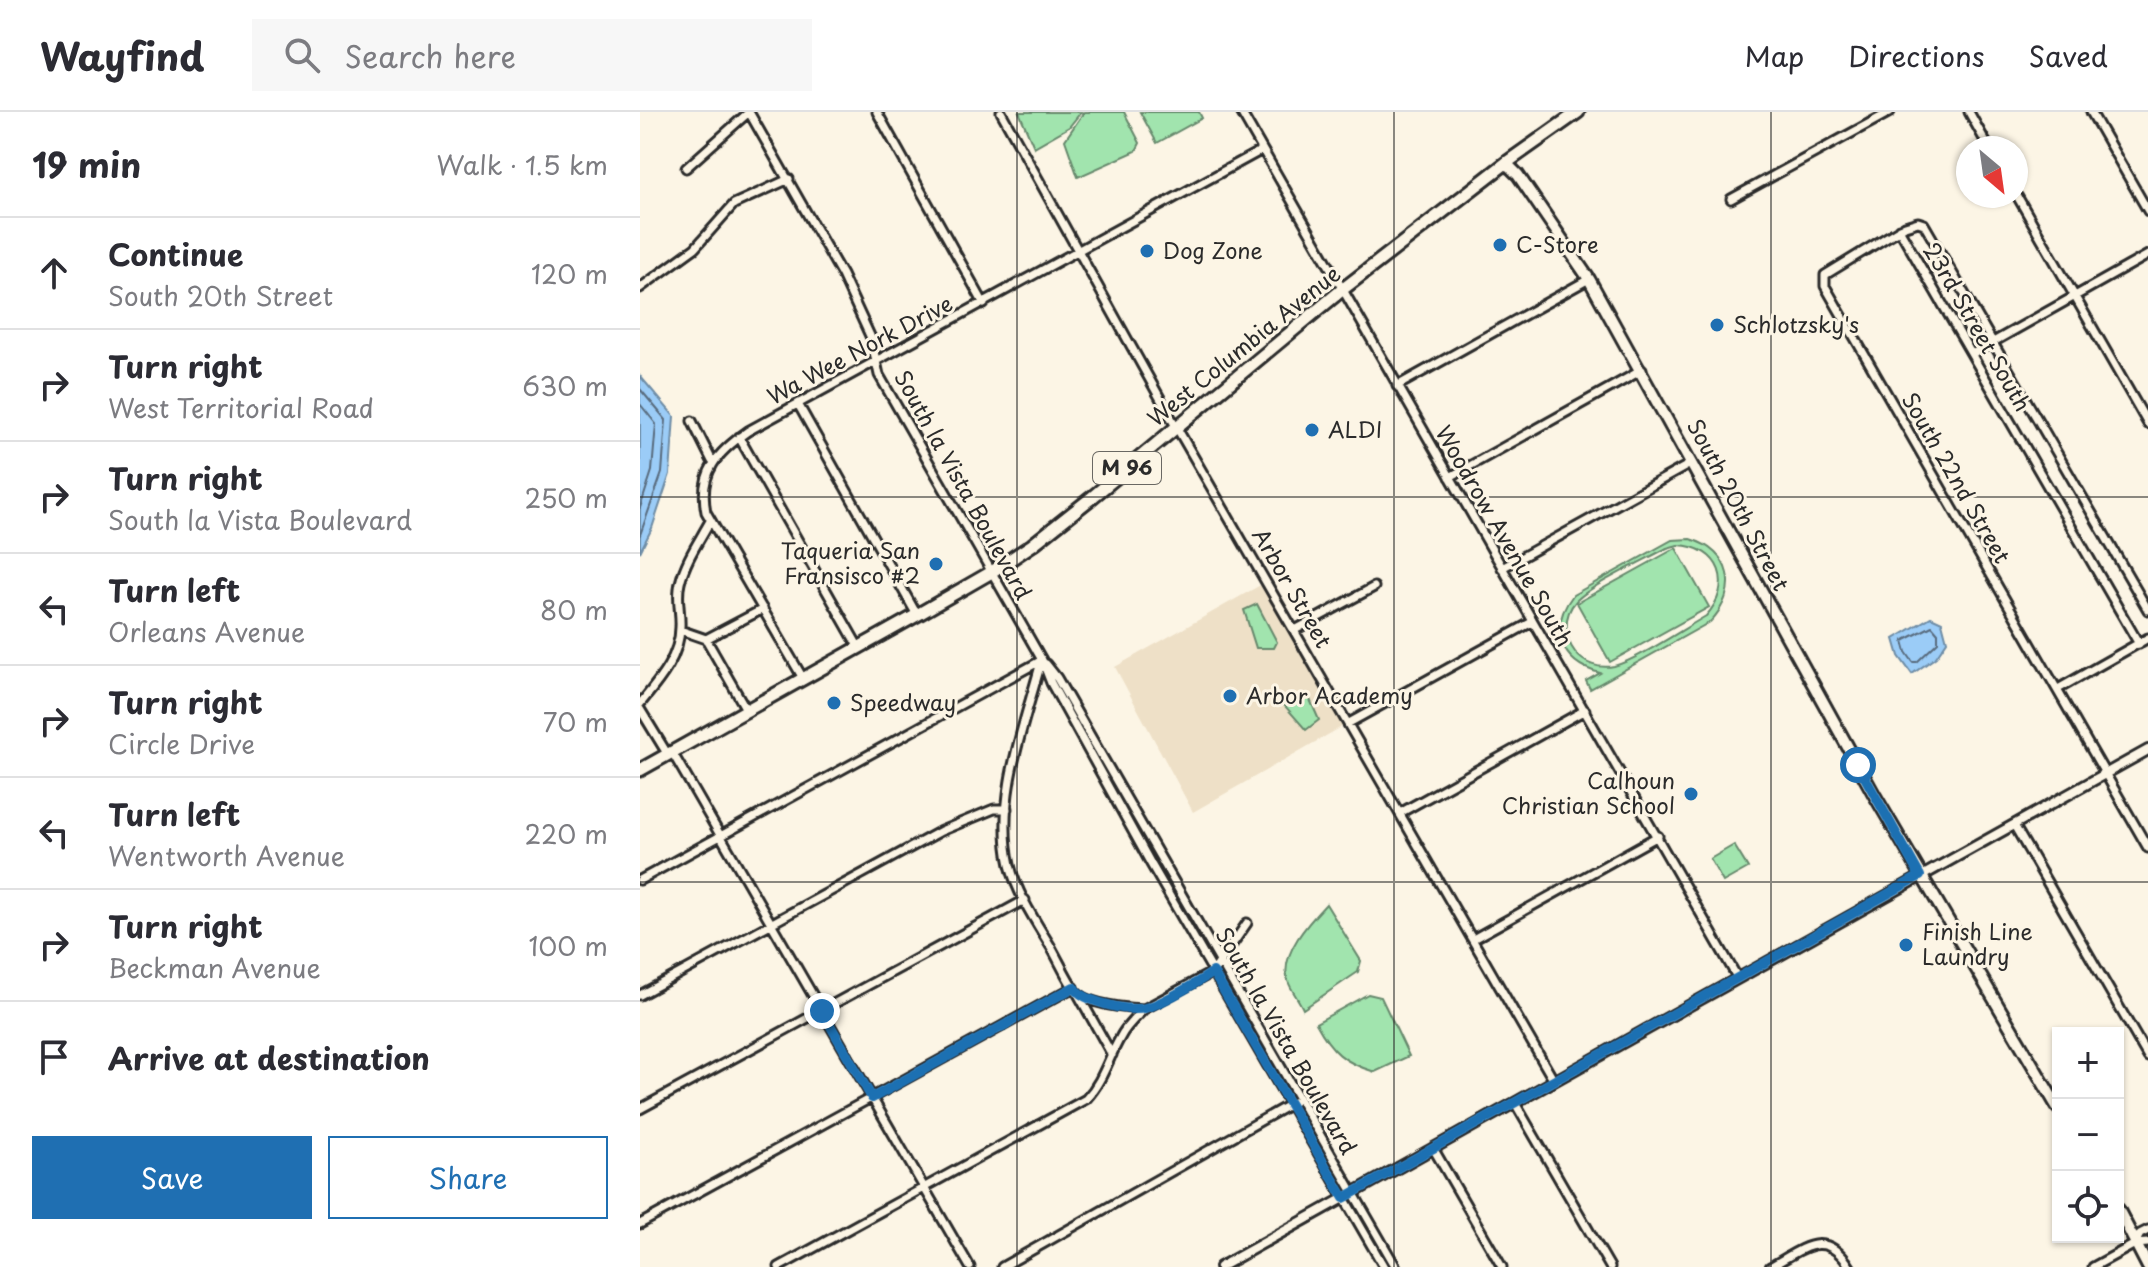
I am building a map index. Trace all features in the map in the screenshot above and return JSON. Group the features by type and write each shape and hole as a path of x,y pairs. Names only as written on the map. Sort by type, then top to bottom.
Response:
{"main road":[{"name":"West Columbia Avenue","path":"640,770 990,573 1060,524 1343,289 1506,163 1578,112"},
{"name":"South 20th Street","path":"1506,163 1589,279 1920,876 2053,1099"},
{"path":"2124,1221 2148,1267"}],"street":[{"path":"686,168 749,112"},
{"name":"South la Vista Boulevard","path":"749,112 853,297 871,338 879,375 990,573 1042,660 1057,678 1396,1267"},
{"path":"877,112 984,304"},
{"name":"Arbor Street","path":"1001,112 1177,426 1554,1081"},
{"name":"Woodrow Avenue South","path":"1241,112 1737,977"},
{"path":"1731,199 1890,112"},
{"path":"1969,112 1982,136"},
{"path":"2091,112 2148,211"},
{"name":"Wa Wee Nork Drive","path":"712,461 739,437 1262,150"},
{"path":"640,288 695,248 734,204 789,179"},
{"path":"2024,208 2148,424"},
{"name":"23rd Street South","path":"2139,644 1899,229 1918,222 1929,230 2148,610"},
{"name":"South 22nd Street","path":"1899,229 1831,270 1823,279 1825,286 2148,848"},
{"path":"1972,354 2148,255"},
{"path":"1397,386 1589,279"},
{"path":"1450,477 1642,370"},
{"path":"798,404 917,615"},
{"path":"692,421 712,461 704,505 710,521 804,680"},
{"path":"739,437 859,648"},
{"path":"1502,568 1692,463"},
{"path":"710,521 689,558 680,583 680,630 673,657 640,706 721,836 970,1267"},
{"path":"1295,630 1374,587"},
{"path":"706,639 763,609"},
{"path":"1349,723 1532,622"},
{"path":"680,630 706,639 747,711"},
{"path":"2058,689 2148,638"},
{"path":"1042,660 1011,780 1006,841 1011,868 1025,900 1112,1055"},
{"path":"640,880 1042,660"},
{"name":"South la Vista Boulevard","path":"1042,660 1051,683 1143,850 1384,1267"},
{"path":"1400,813 1585,710"},
{"path":"1220,1267 2148,750"},
{"path":"640,995 941,831 994,809 1007,809"},
{"path":"2014,825 2148,1057"},
{"path":"1473,939 1658,836"},
{"path":"640,1109 1025,900"},
{"path":"785,1266 1086,1099 1101,1081 1121,1036 1144,1009 1213,972 1247,923"},
{"path":"1075,990 1103,1003 1144,1009"},
{"path":"640,1224 1075,990"},
{"path":"1002,1267 1299,1099"},
{"path":"1515,1103 1610,1267"},
{"path":"1433,1148 1502,1267"},
{"path":"2135,1244 2140,1234 2148,1230"},
{"path":"1770,1267 1820,1243 1835,1247 1850,1267"},
{"path":"2093,1267 2135,1244 2148,1243"}],"shaded area":[{"name":"Arbor Academy","path":"1264,583 1345,725 1193,812 1115,667"}],"green space":[{"path":"1019,112 1081,112 1069,127 1034,147"},
{"path":"1084,112 1124,112 1140,143 1136,151 1078,177 1065,140"},
{"path":"1140,112 1199,112 1202,118 1157,143"},
{"path":"1690,539 1704,545 1723,562 1728,585 1719,610 1710,622 1590,689 1586,681 1600,673 1586,668 1567,653 1560,632 1565,607 1573,595 1672,540","holes":["1678,545 1693,547 1713,560 1721,580 1715,604 1706,616 1624,663 1603,667 1592,665 1579,656 1571,646 1566,626 1576,601 1606,580 1667,548"]},
{"path":"1676,548 1709,607 1610,662 1577,603"},
{"path":"1257,604 1277,642 1274,648 1256,648 1244,610"},
{"path":"1308,695 1319,720 1306,730 1284,705"},
{"path":"1734,845 1748,868 1723,882 1710,859"},
{"path":"1326,904 1361,961 1358,972 1303,1009 1288,981 1288,960 1298,939"},
{"path":"1368,994 1381,997 1409,1056 1375,1072 1340,1055 1316,1023"}],"water":[{"path":"640,376 674,416 670,474 652,528 640,552"},
{"path":"1931,617 1942,622 1947,641 1936,657 1912,674 1899,656 1894,639"}],"place":[{"name":"C-Store","path":"1500,245"},
{"name":"Dog Zone","path":"1147,251"},
{"name":"Schlotzsky's","path":"1717,325"},
{"name":"ALDI","path":"1312,430"},
{"name":"Taqueria San Fransisco #2","path":"936,564"},
{"name":"Arbor Academy","path":"1230,696"},
{"name":"Speedway","path":"834,703"},
{"name":"Calhoun Christian School","path":"1691,794"},
{"name":"Finish Line Laundry","path":"1906,945"}],"route":[{"path":"822,1011 872,1098 1074,987 1083,996 1103,1003 1144,1009 1213,972 1344,1198 1920,876 1858,765"}]}
